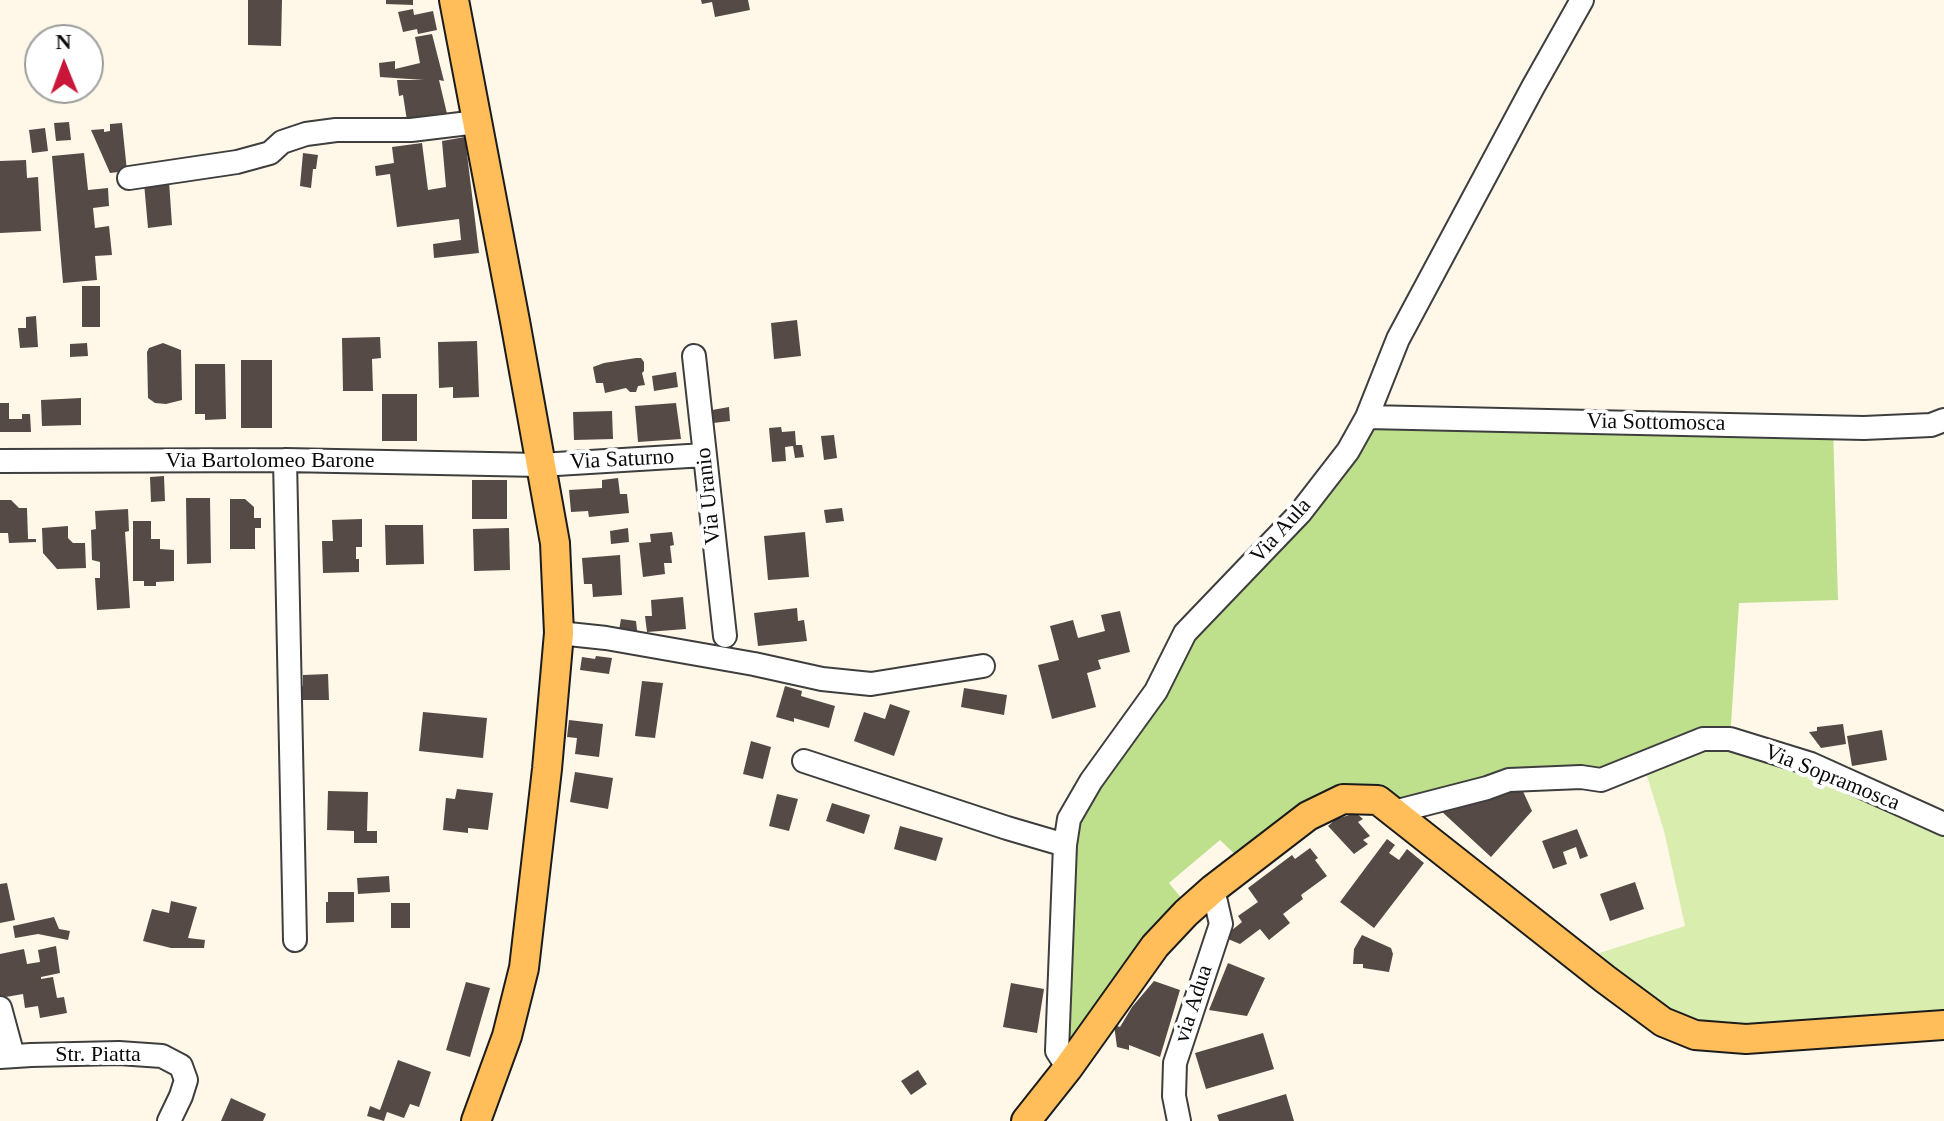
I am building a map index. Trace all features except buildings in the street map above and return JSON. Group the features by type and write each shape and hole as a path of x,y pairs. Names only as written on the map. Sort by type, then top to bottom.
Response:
{"main road":[{"path":"454,0 555,543 559,633 524,968 507,1036 476,1121"},
{"path":"1026,1121 1155,946 1190,909 1308,816 1343,799 1378,800 1628,997 1663,1022 1695,1035 1746,1039 1944,1025"}],"street":[{"name":"Via Aula","path":"1068,1068 1057,1051 1065,845 1069,819 1091,781 1156,691 1185,633 1300,513 1348,451 1367,417 1398,339 1582,0"},
{"path":"129,178 237,162 270,153 282,142 306,134 336,130 411,130 477,122"},
{"name":"Via Uranio","path":"694,356 725,636"},
{"name":"Via Sottomosca","path":"1367,417 1864,428 1931,425 1944,420"},
{"name":"Via Saturno","path":"540,465 705,455"},
{"path":"285,460 295,940"},
{"name":"Via Bartolomeo Barone","path":"0,461 285,460 540,465"},
{"path":"559,633 606,638 822,679 871,684 983,666"},
{"name":"Via Sopramosca","path":"1394,812 1509,780 1581,777 1601,780 1703,739 1730,739 1811,764 1944,824"},
{"path":"804,761 1065,845"},
{"name":"via Adua","path":"1179,1121 1174,1096 1175,1063 1221,924 1213,889"},
{"path":"0,1008 6,1057"},
{"name":"Str. Piatta","path":"6,1057 119,1053 162,1056 181,1066 186,1080 169,1121"}],"green space":[{"path":"1367,417 1833,427 1838,600 1739,603 1730,739 1601,780 1548,777 1394,812 1343,799 1246,865 1220,840 1169,883 1190,909 1068,1068 1065,845 1185,633"},
{"path":"1730,739 1944,824 1944,1025 1695,1035 1580,959 1685,926 1664,831 1643,763"}]}
